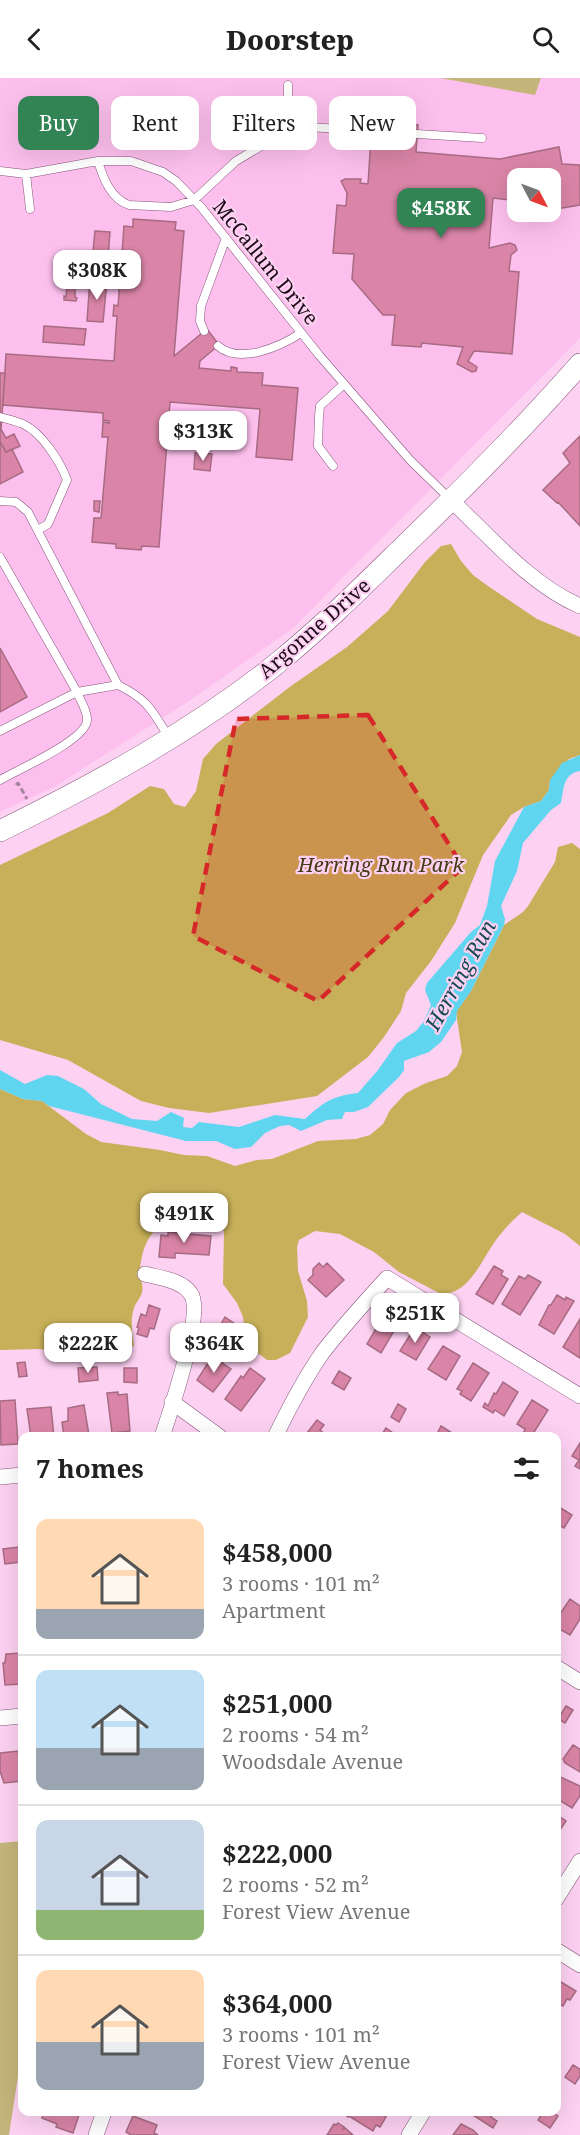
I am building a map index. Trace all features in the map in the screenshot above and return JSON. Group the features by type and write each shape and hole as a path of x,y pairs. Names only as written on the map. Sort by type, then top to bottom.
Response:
{"main road":[{"name":"Argonne Drive","path":"0,831 87,786 169,738 279,662 338,610 451,500 544,405 580,364"}],"street":[{"path":"451,500 542,583 568,601 580,606"},
{"path":"145,1274 175,1282 190,1293 195,1304 194,1325 163,1432"},
{"path":"277,1432 322,1354 352,1316 387,1278 580,1396"},
{"path":"172,1402 213,1432"},
{"path":"0,1477 18,1475"},
{"path":"561,1670 580,1682"},
{"path":"0,1718 18,1716"},
{"path":"561,1891 580,1861"},
{"path":"561,1953 580,1965"},
{"path":"96,2135 103,2116"},
{"path":"408,2135 420,2116"}],"lane":[{"path":"288,84 288,96"},
{"path":"417,134 482,138"},
{"path":"98,161 103,177 123,203 171,207 194,200 236,161 254,150"},
{"name":"McCallum Drive","path":"0,171 26,174 98,161 131,161 163,172 176,181 226,238 344,384 410,460 451,500"},
{"path":"26,174 30,209"},
{"path":"204,331 200,321 201,306 226,238"},
{"path":"218,346 231,353 254,352 275,347 301,333"},
{"path":"333,466 318,446 318,416 320,406 344,384"},
{"path":"0,417 25,425 60,463 67,480 48,524 38,530"},
{"path":"0,501 16,502 28,512 118,685 138,695 146,703 169,738"},
{"path":"0,557 77,692 87,718 86,726 70,742 0,780"},
{"path":"0,731 77,692 118,685"}],"highlighted area":[{"path":"368,715 463,867 318,1001 193,936 236,719"}],"shaded area":[{"path":"0,78 580,78 580,338 292,629 186,703 54,787 0,812"},
{"path":"440,78 541,78 535,95"},
{"path":"18,1841 18,2076 9,2135 0,2135 0,1843"}],"green space":[{"name":"Herring Run Park","path":"451,544 473,575 488,586 537,619 580,637 580,755 569,759 550,780 549,790 541,801 511,815 483,855 455,923 431,961 406,993 401,1011 368,1057 317,1096 209,1113 169,1108 141,1101 68,1060 0,1040 0,865 108,813 150,786 164,789 174,804 185,807 196,791 203,759 216,744 291,686 347,647 388,611 425,562 441,546"},
{"path":"572,843 580,849 580,1246 565,1234 522,1212 499,1236 467,1282 451,1293 441,1294 399,1272 374,1252 340,1234 315,1231 299,1240 297,1247 298,1271 307,1301 308,1317 290,1353 276,1360 267,1360 255,1351 246,1339 243,1317 237,1303 223,1284 224,1231 208,1223 178,1220 160,1226 148,1239 144,1248 140,1269 142,1292 134,1308 132,1331 134,1345 129,1350 122,1353 81,1357 40,1349 0,1350 0,1089 23,1099 42,1101 86,1134 101,1142 184,1155 207,1156 235,1166 257,1160 272,1159 318,1141 356,1139 370,1135 383,1124 390,1110 406,1093 447,1076 457,1066 462,1052 456,1012 471,991 504,925 528,906 555,862 558,847"}],"water":[{"name":"Herring Run","path":"580,755 580,771 567,778 561,803 551,810 523,843 517,871 501,906 505,919 504,925 471,991 457,1011 456,1020 441,1042 429,1052 404,1061 404,1070 399,1077 368,1107 354,1112 345,1112 342,1119 327,1120 301,1131 289,1125 280,1126 265,1133 251,1147 235,1149 216,1141 186,1141 49,1106 42,1101 23,1099 0,1089 0,1070 25,1084 47,1075 58,1076 84,1089 101,1104 132,1119 157,1121 171,1112 184,1118 183,1127 192,1128 199,1122 239,1127 275,1115 305,1119 329,1101 358,1093 397,1043 416,1031 424,1021 431,1005 425,990 427,983 471,932 480,925 487,906 495,861 524,807 541,801 549,790 550,780 562,763"}],"building":[{"path":"416,125 418,125 416,152 500,159 559,147 562,164 580,165 580,205 561,208 561,168 507,168 507,200 493,198 489,248 510,243 515,245 517,250 511,255 509,271 519,272 512,354 474,351 468,361 477,367 476,371 472,372 457,364 463,347 422,343 421,347 392,345 395,315 383,315 352,279 354,254 333,253 337,205 346,206 347,193 341,181 361,179 360,183 368,184 370,150 416,150"},
{"path":"133,219 176,222 175,230 184,231 174,356 207,329 219,345 200,361 199,368 231,371 231,367 237,368 237,372 263,373 262,385 298,388 292,460 256,457 260,409 170,402 159,547 142,546 141,550 116,548 116,544 92,542 94,518 101,518 108,437 102,437 103,422 109,423 103,420 103,413 3,405 6,354 114,361 117,316 113,316 114,305 118,306 124,226 133,227"},
{"path":"95,231 110,232 107,273 91,272"},
{"path":"90,279 107,281 103,322 87,321"},
{"path":"67,283 75,284 76,301 64,300"},
{"path":"44,326 86,329 84,345 43,342"},
{"path":"0,373 5,373 1,429 6,438 14,434 20,446 6,452 0,442"},
{"path":"580,436 580,526 558,502 543,490 570,463 563,453"},
{"path":"0,442 6,452 12,449 23,472 0,484"},
{"path":"195,453 212,454 210,471 194,469"},
{"path":"94,501 100,501 99,512 94,511"},
{"path":"0,648 27,697 0,712"},
{"path":"180,1231 211,1236 209,1255 175,1253 175,1258 159,1257 161,1235 168,1236 168,1232 179,1233"},
{"path":"319,1263 323,1267 327,1263 344,1280 326,1297 308,1280"},
{"path":"494,1266 503,1271 501,1275 508,1279 493,1304 476,1294"},
{"path":"528,1275 541,1282 520,1315 502,1304 519,1276 525,1279"},
{"path":"557,1295 565,1300 566,1297 574,1301 554,1334 539,1325"},
{"path":"149,1305 160,1309 154,1329 150,1328 147,1337 137,1334 139,1328 137,1327 141,1314 146,1316"},
{"path":"225,1317 238,1326 229,1339 217,1331"},
{"path":"388,1318 398,1324 381,1353 367,1344 381,1320 385,1323"},
{"path":"580,1319 580,1358 563,1347"},
{"path":"415,1327 430,1337 416,1360 400,1351"},
{"path":"443,1346 460,1356 446,1380 428,1369"},
{"path":"213,1354 231,1369 213,1392 197,1380 213,1358"},
{"path":"25,1362 27,1376 19,1377 17,1363"},
{"path":"473,1363 489,1373 471,1401 460,1394 462,1391 457,1389"},
{"path":"97,1367 98,1380 79,1382 78,1368"},
{"path":"124,1368 137,1368 137,1383 124,1382"},
{"path":"250,1368 265,1379 241,1411 225,1399 241,1376 243,1378"},
{"path":"339,1371 351,1378 344,1390 332,1383"},
{"path":"503,1382 518,1392 504,1416 495,1410 493,1413 483,1407 485,1403 488,1406 494,1393 496,1394"},
{"path":"107,1393 127,1394 130,1431 112,1432"},
{"path":"15,1400 18,1444 1,1445 0,1401"},
{"path":"532,1400 548,1410 534,1432 524,1432 525,1429 517,1424"},
{"path":"398,1404 406,1409 399,1422 391,1417"},
{"path":"84,1405 88,1432 63,1432 62,1422 68,1421 68,1408"},
{"path":"51,1407 54,1432 30,1432 27,1409"},
{"path":"317,1420 324,1425 320,1430 322,1432 308,1432"},
{"path":"441,1426 450,1432 438,1432"},
{"path":"580,1443 580,1469 575,1466 579,1460 572,1456"},
{"path":"561,1508 572,1515 564,1528 561,1526"},
{"path":"18,1547 18,1562 5,1564 3,1549"},
{"path":"570,1599 580,1606 580,1619 570,1635 561,1630 561,1612"},
{"path":"18,1653 18,1684 5,1685 3,1663 5,1663 6,1654"},
{"path":"566,1706 573,1710 565,1723 561,1721 561,1714"},
{"path":"573,1745 580,1749 580,1772 565,1763 563,1759"},
{"path":"18,1751 18,1781 4,1783 0,1771 0,1753"},
{"path":"561,1777 580,1786 580,1796 572,1808 561,1801"},
{"path":"561,1818 566,1821 561,1828"},
{"path":"561,1982 576,1991 563,2006 561,2005"},
{"path":"573,2065 580,2069 580,2076 575,2084 565,2077"},
{"path":"43,2116 79,2116 73,2133 56,2127 57,2124 42,2118"},
{"path":"133,2116 157,2125 154,2133 158,2135 131,2135 126,2132"},
{"path":"349,2116 386,2117 380,2127 376,2125 373,2131"},
{"path":"474,2116 492,2116 497,2121 493,2128"},
{"path":"540,2116 558,2116 550,2128 538,2120"},
{"path":"338,2123 353,2135 327,2135 334,2124"},
{"path":"461,2124 473,2130 478,2135 453,2135"}]}
